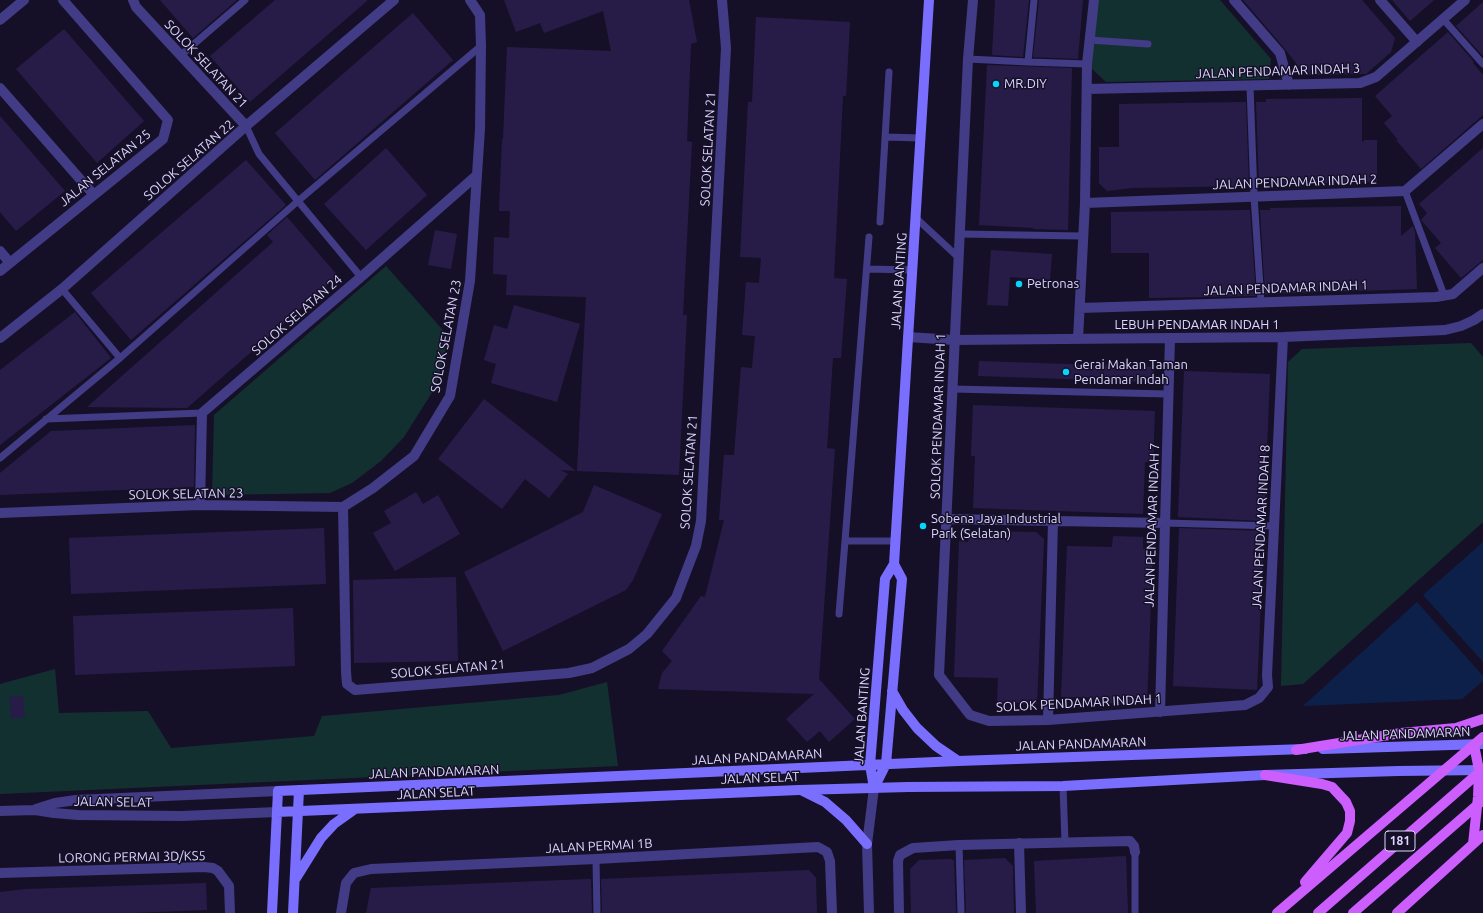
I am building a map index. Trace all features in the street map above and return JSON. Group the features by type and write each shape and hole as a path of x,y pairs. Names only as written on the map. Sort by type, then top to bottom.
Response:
{"main road":[{"name":"JALAN BANTING","path":"874,788 870,765 885,579 894,564 896,541 929,0"},
{"name":"JALAN BANTING","path":"874,788 886,764 902,579 894,564"},
{"path":"892,691 903,710 917,728 936,746 958,761"},
{"path":"1296,750 1401,733 1456,728 1483,719"},
{"path":"1285,905 1445,770 1478,745 1483,737"},
{"path":"1474,844 1482,770 1478,745"},
{"name":"JALAN PANDAMARAN","path":"278,791 958,761 1478,745"},
{"path":"874,788 1063,786 1265,775 1482,770"},
{"name":"181","path":"1318,913 1482,770"},
{"path":"1265,775 1332,787 1346,802 1350,811 1350,821 1347,833 1277,913"},
{"name":"JALAN SELAT","path":"277,812 874,788"},
{"path":"293,913 299,790"},
{"path":"799,790 825,802 846,820 867,844"},
{"path":"272,913 278,791"},
{"name":"181","path":"1353,913 1483,800"},
{"path":"295,880 321,838 334,824 355,809"},
{"path":"1397,913 1483,835"}],"street":[{"path":"0,20 24,0"},
{"name":"JALAN SELATAN 25","path":"0,271 163,139 168,120 63,0"},
{"name":"SOLOK SELATAN 21","path":"133,0 136,7 246,126"},
{"name":"SOLOK SELATAN 22","path":"0,338 62,289 246,126 394,0"},
{"name":"SOLOK SELATAN 23","path":"0,513 200,505 343,507 373,488 414,456 450,396 470,281 480,129 481,46 480,15 470,0"},
{"name":"SOLOK SELATAN 21","path":"343,507 346,672 347,684 355,690 569,673 592,668 629,649 647,634 676,598 696,546 701,521 726,48 722,0"},
{"name":"SOLOK PENDAMAR INDAH 1","path":"973,0 968,59 958,257 939,676 970,715 989,721 1048,720 1244,705"},
{"path":"1078,339 1082,236 1085,203 1087,64 1094,0"},
{"path":"1234,0 1280,53 1289,85"},
{"path":"1380,0 1417,42"},
{"name":"JALAN PENDAMAR INDAH 3","path":"1087,89 1360,83 1376,78 1465,0"},
{"path":"0,88 94,195"},
{"path":"1404,190 1483,124"},
{"name":"SOLOK SELATAN 24","path":"202,413 361,278 477,175"},
{"name":"JALAN PENDAMAR INDAH 2","path":"1085,203 1404,190"},
{"path":"0,251 10,262"},
{"name":"JALAN PENDAMAR INDAH 1","path":"1080,308 1436,297 1453,294 1483,268"},
{"name":"LEBUH PENDAMAR INDAH 1","path":"908,336 954,340 1283,337 1446,330 1461,326 1483,314"},
{"name":"JALAN PENDAMAR INDAH 8","path":"1244,705 1259,698 1268,688 1267,675 1283,337"},
{"name":"JALAN PENDAMAR INDAH 7","path":"1160,712 1170,338"},
{"path":"200,505 202,413"},
{"path":"947,519 1165,523"},
{"path":"1048,720 1053,521"},
{"path":"869,913 867,844 874,788"},
{"name":"JALAN PANDAMARAN","path":"34,810 55,803 76,800 278,791"},
{"name":"JALAN SELAT","path":"0,811 34,810 78,815 166,816 277,812"},
{"path":"899,913 898,861 900,855 913,848 1019,843 1130,841 1134,846 1135,852"},
{"path":"1019,843 1021,913"},
{"name":"JALAN PERMAI 1B","path":"341,913 346,883 354,873 370,869 818,847 827,852 830,861 832,913"},
{"name":"LORONG PERMAI 3D/KS5","path":"0,873 204,867 213,868 218,871 229,886 230,913"}],"lane":[{"path":"180,56 245,0"},
{"path":"1028,62 1034,0"},
{"path":"1443,19 1483,64"},
{"path":"1090,40 1148,44"},
{"path":"0,458 120,358 298,201 481,46"},
{"path":"968,59 1087,64"},
{"path":"880,222 889,72"},
{"path":"1250,86 1260,302"},
{"path":"246,126 259,154 361,278"},
{"path":"885,137 921,138"},
{"path":"1404,190 1444,295"},
{"path":"916,218 958,257"},
{"path":"960,234 1082,236"},
{"path":"839,614 869,238"},
{"path":"866,269 913,270"},
{"path":"62,289 120,358"},
{"path":"952,389 1168,394"},
{"path":"46,420 202,413"},
{"path":"1165,523 1274,526"},
{"path":"845,541 896,541"},
{"path":"1063,786 1065,842"},
{"path":"959,845 961,913"},
{"path":"1135,852 1135,913"},
{"path":"596,859 598,913"}],"green space":[{"path":"1098,0 1220,0 1271,59 1269,79 1106,82 1091,68"},
{"path":"386,266 449,337 436,386 404,437 381,461 352,483 330,493 212,495 214,415"},
{"path":"1471,343 1483,357 1483,522 1303,684 1281,686 1288,362 1302,349"},
{"path":"55,669 59,713 148,711 171,748 314,736 322,716 559,695 607,682 618,766 0,794 0,684"}],"water":[{"path":"1483,542 1483,662 1423,595"},
{"path":"1417,602 1483,676 1483,681 1462,699 1303,706"}],"building":[{"path":"160,0 237,0 193,38"},
{"path":"275,0 368,0 250,102 210,56"},
{"path":"504,0 689,0 697,42 691,44 687,141 692,142 683,315 687,315 679,475 577,471 586,297 506,295 507,275 493,274 494,237 509,238 510,211 499,211 507,47 611,51 603,11 544,33 540,23 516,32"},
{"path":"995,0 1029,0 1023,57 992,55"},
{"path":"1039,0 1083,0 1078,59 1033,57"},
{"path":"1243,0 1362,0 1395,38 1391,52 1366,74 1305,75"},
{"path":"1392,0 1434,0 1410,21"},
{"path":"1483,2 1483,54 1482,55 1456,26"},
{"path":"413,13 453,60 315,180 275,133"},
{"path":"756,17 850,22 846,96 843,96 834,278 847,279 841,358 833,358 827,448 835,449 819,679 855,719 829,742 820,731 807,742 786,719 814,694 658,689 662,673 672,661 662,651 701,596 705,597 724,520 719,520 724,455 734,455 741,367 752,368 755,336 742,335 746,282 759,283 761,258 740,257 748,102 752,102"},
{"path":"64,29 144,121 97,163 16,69"},
{"path":"1448,32 1474,62 1473,63 1483,75 1483,115 1421,169 1396,140 1398,140 1384,123 1392,116 1375,96"},
{"path":"987,65 1072,68 1068,230 979,225"},
{"path":"1362,98 1362,142 1365,140 1377,140 1377,182 1259,184 1256,102 1266,102 1266,99"},
{"path":"1246,102 1249,186 1132,188 1107,191 1099,183 1099,147 1119,147 1119,104"},
{"path":"0,116 65,191 16,231 0,212"},
{"path":"386,148 427,195 366,250 324,204"},
{"path":"1483,148 1483,260 1461,278 1435,248 1441,243 1421,220 1427,213 1419,204"},
{"path":"246,160 286,205 131,340 91,293"},
{"path":"1401,206 1401,236 1413,226 1415,232 1417,289 1265,294 1260,210 1270,210 1270,208"},
{"path":"1250,210 1256,296 1149,298 1149,253 1111,253 1111,212"},
{"path":"287,217 338,276 187,408 87,407 273,242 267,235"},
{"path":"435,230 457,234 451,269 428,265"},
{"path":"991,250 1052,254 1050,280 1010,277 1008,306 987,305"},
{"path":"514,305 580,324 557,402 491,383 496,364 484,360 494,325 507,329"},
{"path":"75,312 111,358 0,445 0,370"},
{"name":"Gerai Makan Taman Pendamar Indah","path":"979,361 1154,367 1154,382 978,376"},
{"path":"1184,371 1270,374 1264,521 1178,517"},
{"path":"484,399 576,471 560,470 568,474 549,498 525,479 502,509 438,459"},
{"path":"973,405 1155,411 1153,462 1145,462 1143,514 973,508 975,456 971,456"},
{"path":"195,425 194,487 0,495 0,473 51,431"},
{"path":"594,485 662,514 633,580 626,590 503,651 464,572 583,512"},
{"path":"416,492 423,504 438,495 460,534 395,571 373,533 391,523 384,511"},
{"path":"324,528 326,584 71,594 69,538"},
{"path":"1179,528 1264,531 1257,690 1173,686"},
{"path":"969,531 1036,532 1044,539 1037,704 997,702 998,678 954,677 959,541 968,542"},
{"path":"1113,536 1143,537 1143,549 1153,549 1147,704 1106,703 1106,698 1061,697 1067,546 1112,547"},
{"path":"456,577 458,661 354,663 353,580"},
{"path":"293,608 295,666 75,675 73,616"},
{"path":"23,696 25,717 11,719 9,697"},
{"path":"1126,856 1128,913 1036,913 1034,861"},
{"path":"1005,858 1013,866 1014,913 966,913 964,860"},
{"path":"919,860 954,860 956,913 911,913 910,869"},
{"path":"809,870 816,878 817,913 602,913 601,879"},
{"path":"591,879 592,913 366,913 371,888"},
{"path":"206,883 207,910 130,913 0,913 0,892 26,889"}],"place":[{"name":"MR.DIY","path":"996,84"},
{"name":"Petronas","path":"1019,284"},
{"name":"Gerai Makan Taman Pendamar Indah","path":"1066,372"},
{"name":"Sobena Jaya Industrial Park (Selatan)","path":"923,526"}]}
